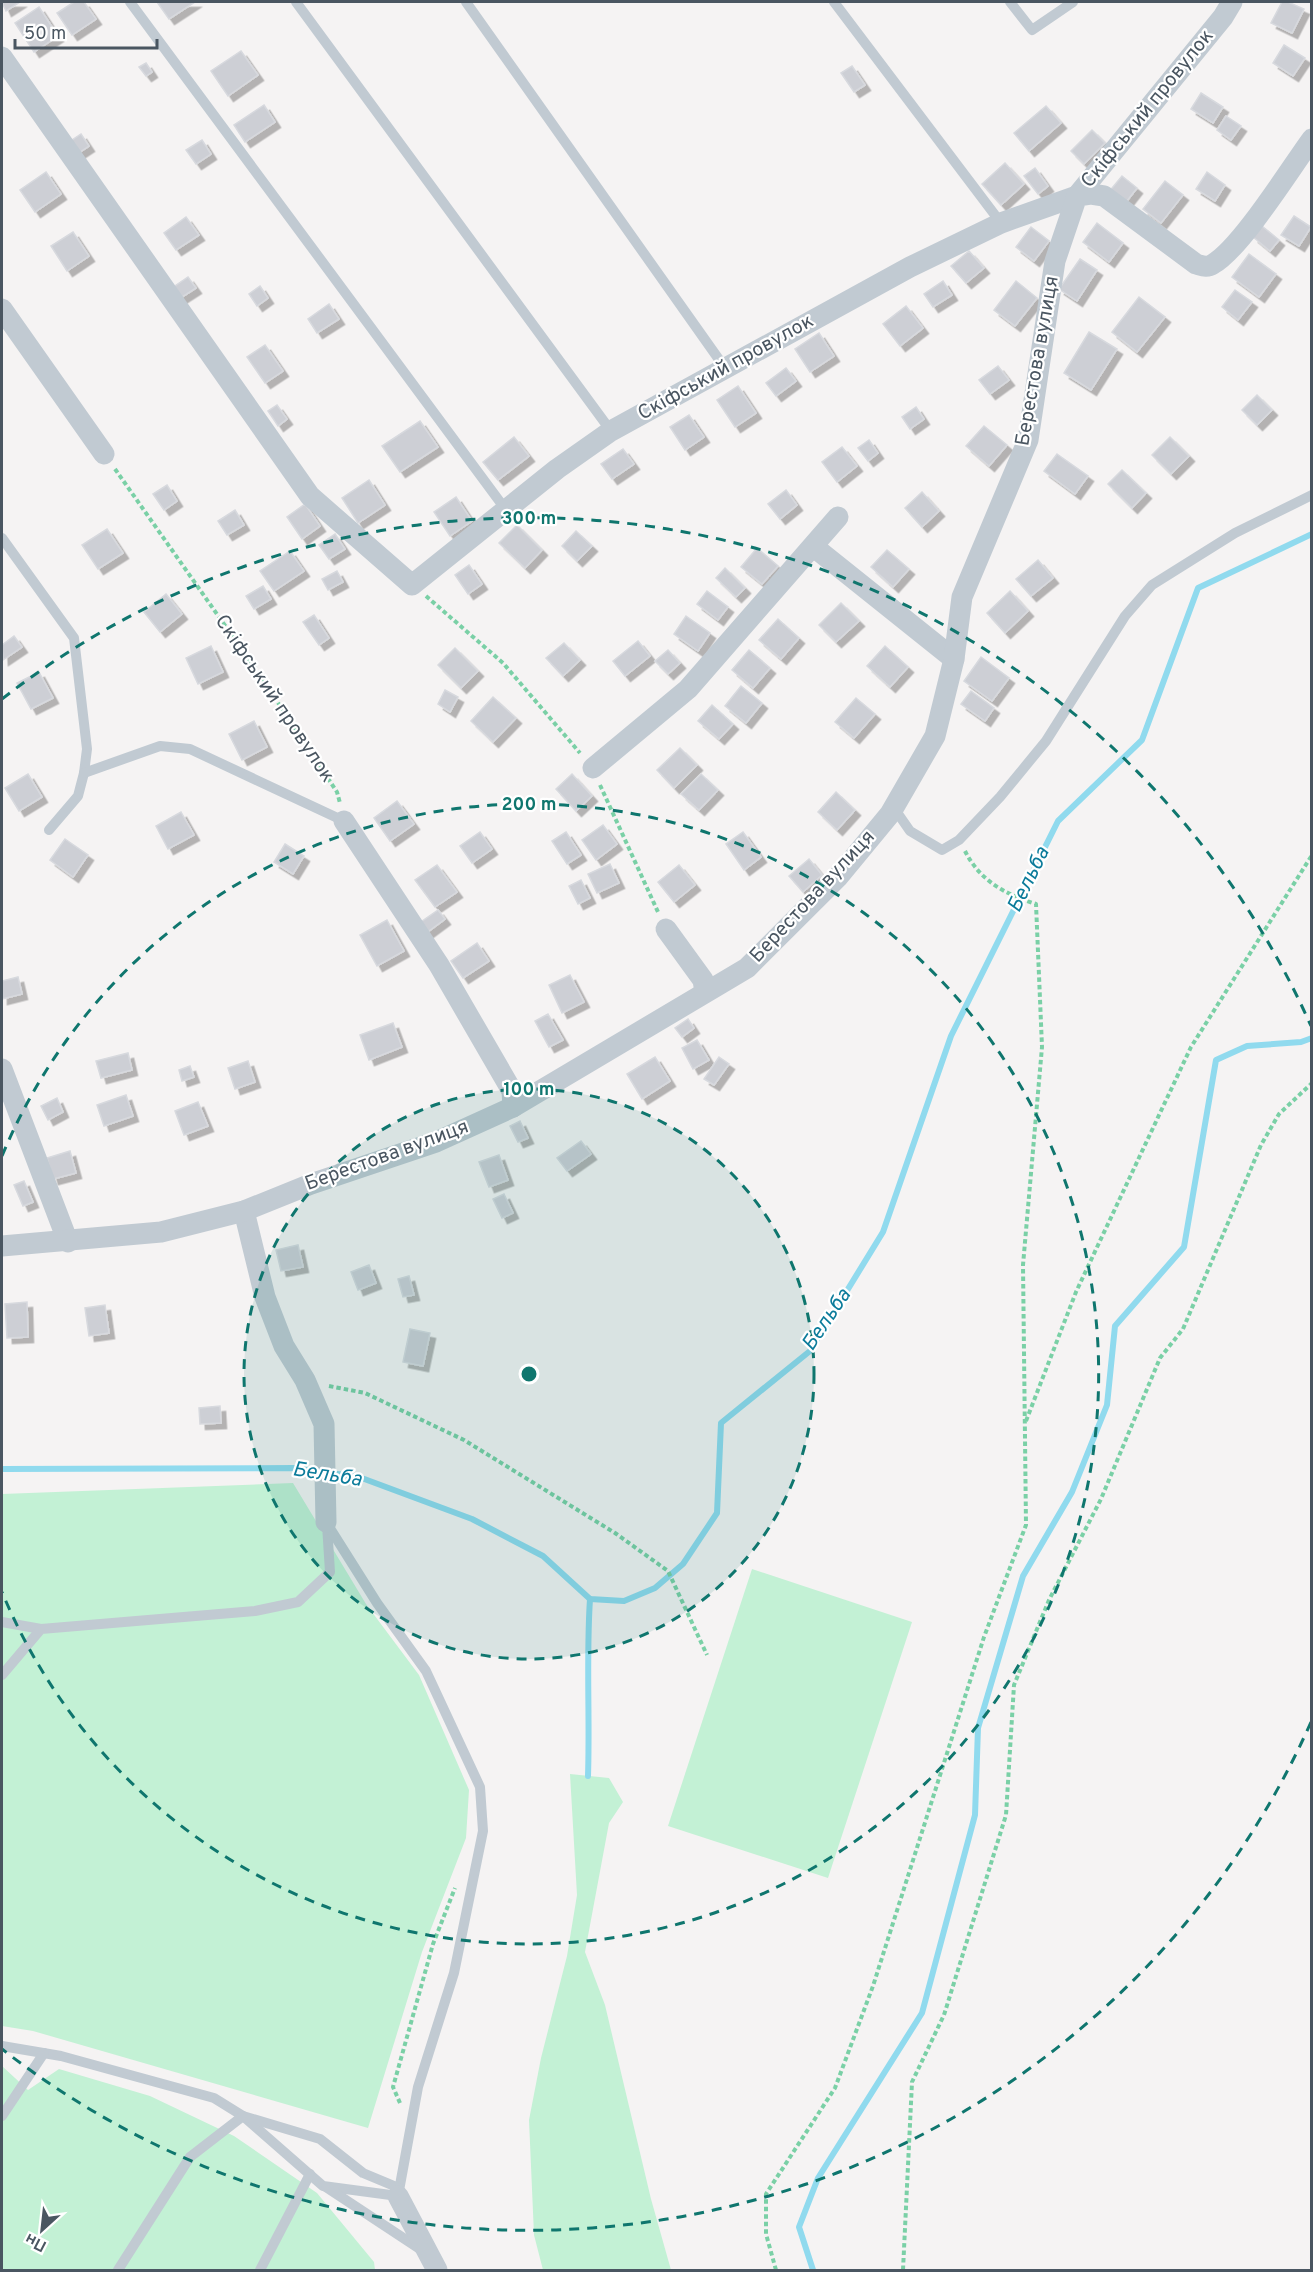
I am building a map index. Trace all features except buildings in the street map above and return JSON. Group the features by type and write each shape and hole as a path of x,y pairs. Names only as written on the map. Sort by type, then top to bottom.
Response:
{"street":[{"name":"Скіфський провулок","path":"412,585 611,431 910,267 1001,223 1077,196 1233,2"},
{"path":"2,57 310,496 412,585"},
{"path":"1077,196 1091,194 1104,196 1196,264 1205,267 1214,264 1234,246 1311,139"},
{"name":"Берестова вулиця","path":"2,1246 68,1242 161,1232 244,1211 311,1184 436,1142 513,1107 747,968 838,877 894,808 935,736 954,659 962,597 1028,440 1055,261 1077,196"},
{"path":"2,309 104,454"},
{"path":"593,768 688,689 838,517"},
{"path":"814,547 954,659"},
{"path":"344,821 439,965 512,1091 513,1107"},
{"path":"666,929 703,981 705,992"},
{"path":"2,1069 68,1242"},
{"path":"244,1211 265,1297 284,1346 305,1380 324,1424 326,1512"},
{"path":"399,2192 434,2264"}],"lane":[{"path":"130,2 506,510"},
{"path":"296,2 611,431"},
{"path":"466,2 725,368"},
{"path":"834,2 1001,223"},
{"path":"1011,2 1032,30 1073,2"},
{"path":"894,808 910,831 942,850 959,840 1000,797 1046,741 1125,616 1152,585 1235,533 1311,495"},
{"path":"2,538 74,638 87,749 84,773 78,796 49,830"},
{"path":"84,773 160,746 190,748 344,821"},
{"path":"2,1622 41,1629 255,1611 298,1602 330,1572 326,1512"},
{"path":"326,1512 377,1603 426,1671 480,1786 483,1832 458,1951 418,2087 399,2192"},
{"path":"2,1675 41,1629"},
{"path":"2,2046 44,2053 214,2098 243,2116 323,2186 434,2264"},
{"path":"2,2116 44,2053"},
{"path":"243,2116 320,2139 363,2173 399,2192"},
{"path":"118,2271 190,2157 243,2116"},
{"path":"260,2271 310,2174"},
{"path":"323,2186 399,2192"}],"path":[{"name":"Скіфський провулок","path":"104,454 286,713 337,792 344,821"},
{"path":"412,585 503,663 593,768 666,929"},
{"path":"776,2271 766,2234 766,2194 835,2088 873,1986 984,1637 1026,1525 1023,1265 1042,1047 1036,903 1012,896 978,873 959,840"},
{"path":"1025,1424 1076,1292 1191,1047 1311,855"},
{"path":"903,2271 912,2082 944,2014 1006,1815 1014,1685 1049,1600 1101,1499 1160,1358 1184,1329 1261,1144 1280,1114 1311,1083"},
{"path":"305,1380 365,1393 464,1440 615,1533 668,1571 707,1655"},
{"path":"410,2129 393,2087 433,1944 458,1882"}],"green space":[{"path":"293,1483 366,1604 419,1675 469,1790 466,1838 422,1952 368,2128 33,2031 2,2026 2,1494"},
{"path":"752,1569 912,1622 828,1878 668,1826"},
{"path":"570,1774 609,1778 623,1802 609,1823 585,1952 605,2005 651,2199 671,2270 543,2270 534,2235 529,2120 541,2058 567,1956 577,1895"},
{"path":"2,2066 28,2090 59,2069 150,2096 234,2136 317,2193 374,2262 375,2270 2,2270"}],"waterway":[{"name":"Бельба","path":"2,1469 294,1468 359,1477 472,1519 543,1556 590,1599 624,1601 655,1588 683,1564 717,1513 721,1423 810,1351 883,1232 951,1036 1058,821 1142,740 1198,588 1312,534"},
{"path":"813,2270 799,2227 818,2178 922,2013 975,1815 978,1728 1023,1576 1072,1492 1107,1405 1115,1326 1184,1247 1216,1060 1247,1046 1301,1042 1312,1038"},
{"path":"588,1776 590,1599"}]}
